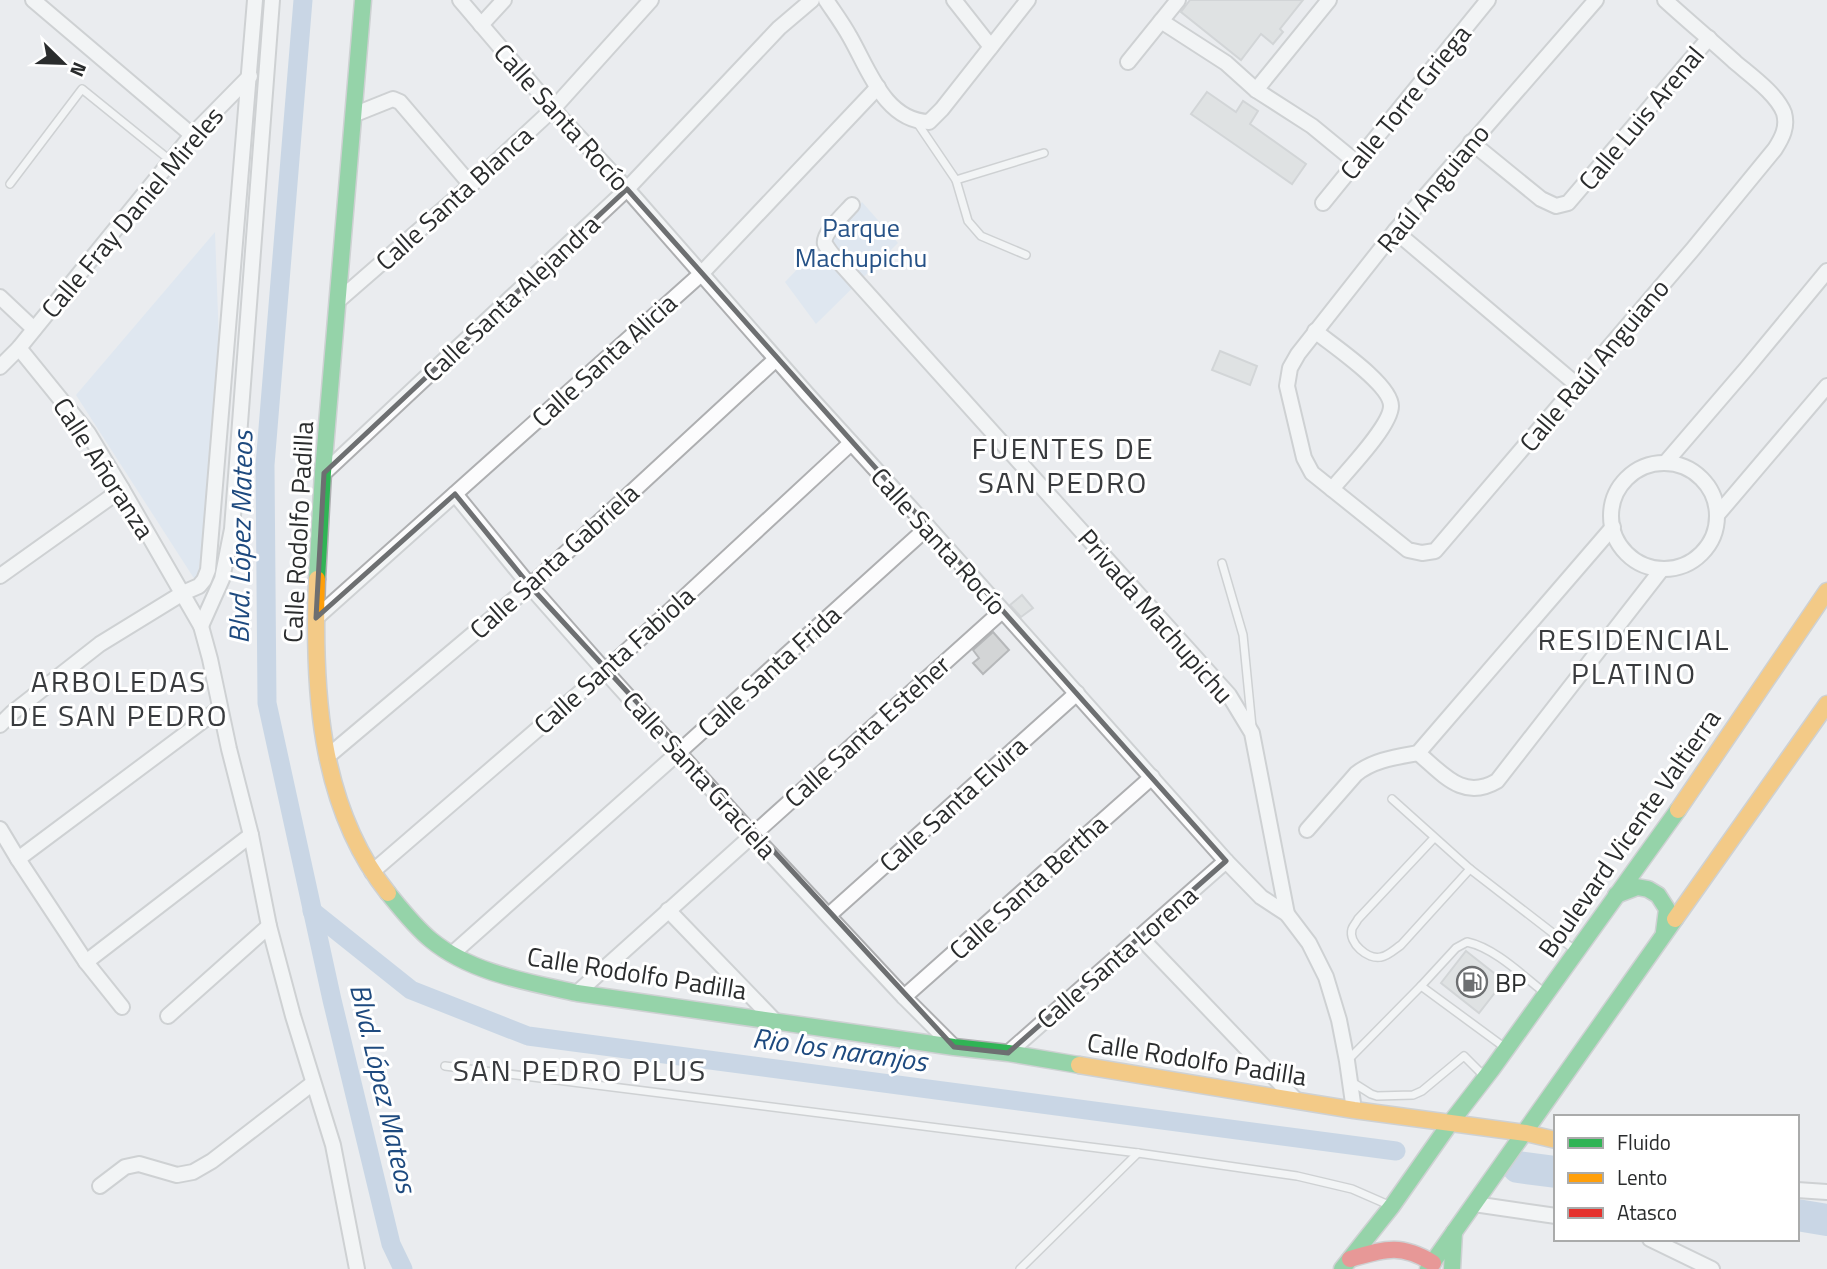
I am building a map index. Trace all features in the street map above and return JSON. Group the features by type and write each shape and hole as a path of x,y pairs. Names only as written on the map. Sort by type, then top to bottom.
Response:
{"street":[{"path":"33,0 192,135"},
{"path":"0,724 100,644 199,586 208,570 255,0"},
{"path":"201,626 222,579 232,529 272,0"},
{"name":"Calle Rodolfo Padilla","path":"363,0 317,542 318,697 327,757 346,823 372,872 391,898 433,942 486,969 520,981 577,993 1009,1053 1354,1110 1451,1122 1554,1140"},
{"name":"Calle Santa Rocío","path":"460,0 553,109 1226,861 1261,897 1287,914 1309,943 1326,977 1339,1020 1354,1110"},
{"path":"481,25 503,0"},
{"name":"Calle Santa Blanca","path":"338,300 471,185 553,109 651,0"},
{"name":"Calle Santa Alejandra","path":"324,473 627,189 779,28 812,0"},
{"path":"826,0 887,101 901,114 916,121 929,122 1028,0"},
{"path":"954,0 991,47"},
{"path":"1128,62 1178,0"},
{"path":"1256,90 1329,0"},
{"name":"Calle Torre Griega","path":"1323,203 1488,0"},
{"name":"Raúl Anguiano","path":"1287,386 1290,368 1298,354 1395,231 1596,0"},
{"name":"Calle Raúl Anguiano","path":"1287,386 1304,458 1312,473 1408,550 1422,553 1435,551 1717,220 1782,139 1785,116 1777,101 1665,0"},
{"path":"1161,21 1226,62 1256,90 1312,126 1357,163"},
{"name":"Calle Luis Arenal","path":"1471,142 1541,199 1556,206 1568,203 1709,38"},
{"name":"Calle Fray Daniel Mireles","path":"0,366 19,348 192,135 267,58"},
{"name":"Calle Santa Alicia","path":"316,618 701,274 878,87"},
{"path":"353,115 394,99 400,102 471,185"},
{"name":"Privada Machupichu","path":"852,205 828,232 825,245 1229,695 1252,733 1287,914"},
{"path":"1395,231 1577,385"},
{"path":"1666,462 1827,271"},
{"path":"0,297 33,329"},
{"path":"1315,331 1378,382 1391,402 1386,424 1332,489"},
{"name":"Calle Añoranza","path":"19,348 88,433 201,626 251,835 269,926 333,1145 357,1269"},
{"name":"Calle Santa Gabriela","path":"327,757 530,586 776,359"},
{"path":"1717,514 1827,386"},
{"name":"Calle Santa Fabiola","path":"372,872 605,671 851,443"},
{"path":"1666,462 1696,473 1707,484 1715,498 1717,514 1716,528 1702,554 1676,568 1662,569 1648,567 1625,552 1617,541 1612,511 1615,495 1636,471 1650,464 1666,462"},
{"path":"0,576 122,489"},
{"name":"Calle Santa Graciela","path":"455,494 530,586 752,834 954,1047"},
{"name":"Calle Santa Frida","path":"452,954 928,527"},
{"path":"1307,830 1364,767 1382,760 1418,753 1613,527"},
{"path":"1418,753 1463,787 1485,788 1497,781 1662,569"},
{"name":"Boulevard Vicente Valtierra","path":"1346,1264 1392,1206 1661,835 1827,591"},
{"name":"Calle Santa Esteher","path":"577,993 1002,611"},
{"name":"Calle Santa Elvira","path":"829,915 1077,693"},
{"path":"1346,1264 1376,1252 1395,1250 1412,1252 1432,1267 1827,704"},
{"path":"18,859 220,708"},
{"name":"Calle Santa Bertha","path":"904,997 1152,777"},
{"path":"0,828 86,962 122,1007"},
{"path":"86,962 251,835"},
{"name":"Calle Santa Lorena","path":"1009,1053 1226,861"},
{"path":"1616,895 1634,887 1646,888 1658,896 1666,905 1668,914 1662,937"},
{"path":"668,910 774,1020"},
{"path":"168,1016 269,926"},
{"path":"1140,937 1296,1100"},
{"path":"100,1186 125,1167 139,1164 177,1175 193,1172 212,1161 313,1083"},
{"path":"1799,1190 1827,1192"},
{"path":"1474,1204 1554,1216"},
{"path":"1452,1269 1454,1232"},
{"path":"1654,1241 1712,1269"}],"lane":[{"path":"10,184 82,89 171,161"},
{"path":"916,121 956,180 968,221 981,236 1026,255"},
{"path":"956,180 1044,153"},
{"path":"1223,563 1243,635 1252,733"},
{"path":"1392,799 1470,869 1576,951"},
{"path":"1434,838 1358,919 1351,931 1353,941 1360,949 1369,956 1381,958 1401,945 1470,869"},
{"path":"1347,1061 1456,948 1467,942 1478,944 1494,954 1546,994"},
{"path":"1421,986 1506,1048"},
{"path":"1350,1081 1377,1096 1413,1096 1464,1056 1485,1077"},
{"path":"445,1066 1138,1153 1310,1179 1352,1189 1392,1206"},
{"path":"1020,1269 1138,1153"}],"highlighted area":[{"path":"627,189 1226,861 1008,1053 954,1047 530,586 455,494 316,618 324,473"}],"green space":[{"name":"Parque Machupichu","path":"862,202 898,243 816,324 785,282"},
{"path":"215,232 221,398 197,583 76,395"}],"building":[{"path":"1190,0 1303,0 1280,29 1283,32 1273,44 1261,34 1241,60 1181,12"},
{"path":"1207,92 1236,112 1243,101 1258,111 1250,124 1306,164 1292,184 1191,114"},
{"path":"1220,351 1257,366 1250,385 1212,370"},
{"path":"1022,595 1033,608 1021,617 1010,605"},
{"path":"993,632 1009,650 983,674 973,663 979,658 973,650"},
{"name":"BP","path":"1466,951 1504,981 1479,1013 1441,983"}],"waterway":[{"name":"Blvd. López Mateos","path":"303,0 265,465 267,703 332,1000 391,1244 403,1269"},
{"name":"Rio los naranjos","path":"312,911 411,990 528,1036 1396,1151"},
{"path":"1518,1167 1554,1172"},
{"path":"1799,1215 1827,1220"}],"traffic: fast":[{"path":"317,579 323,472 363,0"},
{"path":"1342,1269 1392,1206 1678,810"},
{"path":"1616,895 1637,887 1658,895 1667,909 1664,932"},
{"path":"388,893 419,929 447,951 464,961 520,980 577,993 1079,1065"},
{"path":"1428,1269 1675,919"},
{"path":"1452,1269 1454,1232"}],"traffic: slow":[{"path":"317,579 319,702 334,783 347,822 365,859 388,893"},
{"path":"1678,810 1827,591"},
{"path":"1675,919 1827,704"},
{"path":"1079,1065 1354,1110 1526,1133 1554,1140"}],"traffic: jam":[{"path":"1350,1259 1383,1251 1401,1250 1433,1263"}],"place":[{"name":"BP","path":"1472,982"}],"district":[{"name":"FUENTES DE SAN PEDRO","path":"1063,465"},
{"name":"RESIDENCIAL PLATINO","path":"1634,656"},
{"name":"ARBOLEDAS DE SAN PEDRO","path":"119,698"},
{"name":"SAN PEDRO PLUS","path":"580,1070"}]}
